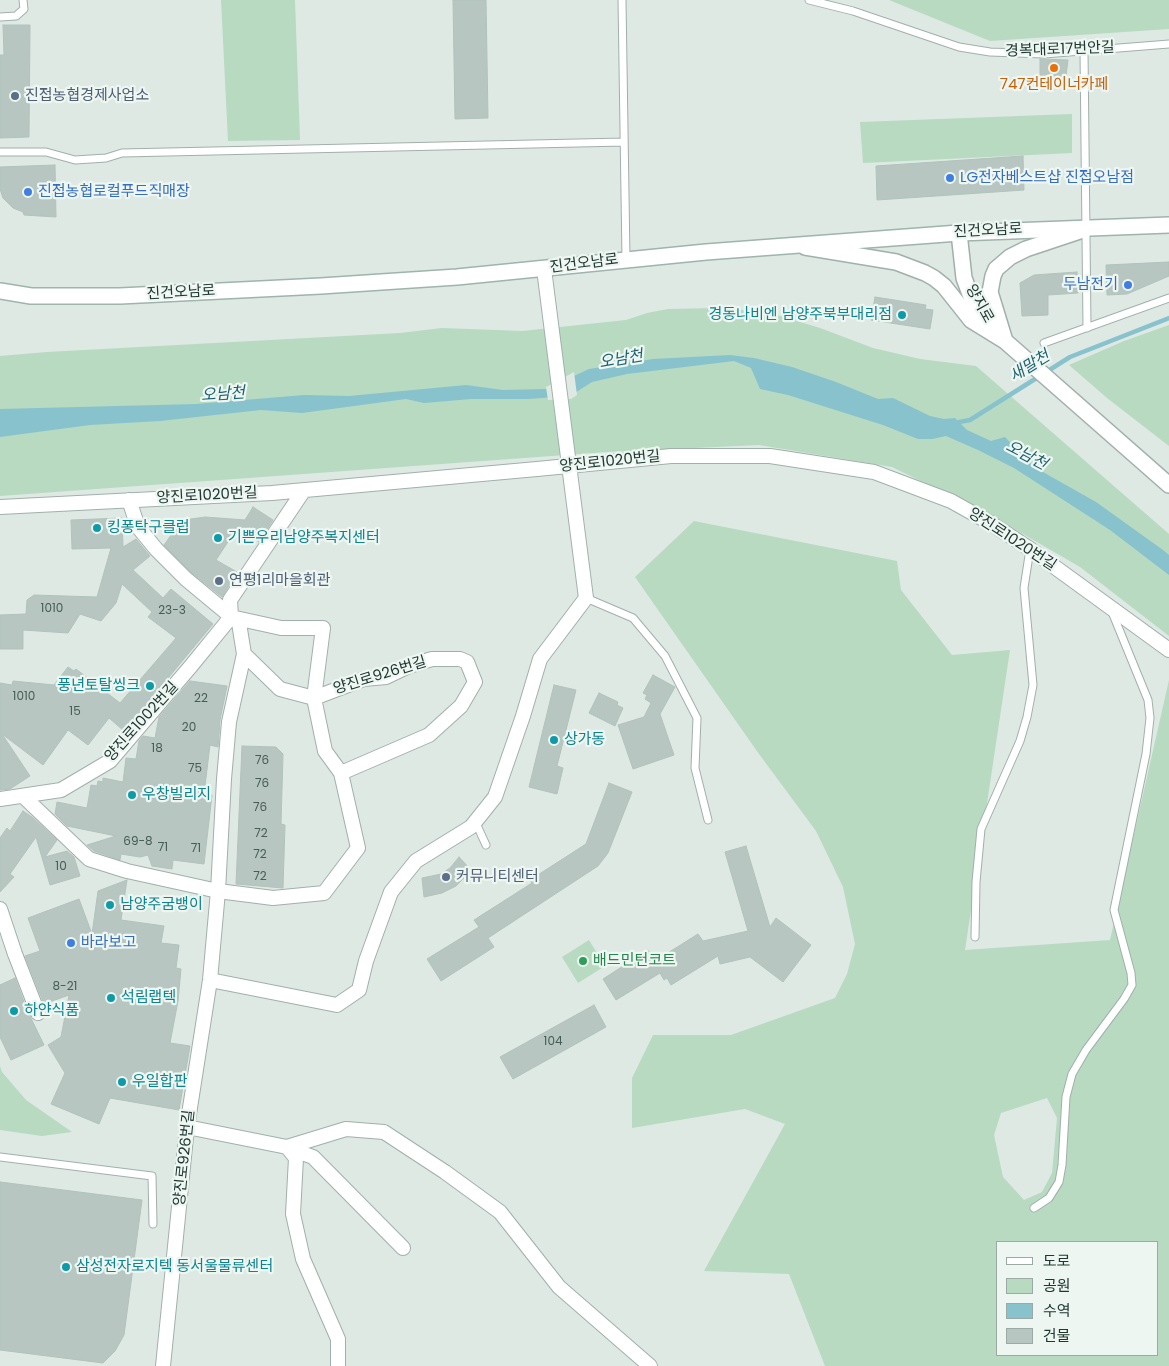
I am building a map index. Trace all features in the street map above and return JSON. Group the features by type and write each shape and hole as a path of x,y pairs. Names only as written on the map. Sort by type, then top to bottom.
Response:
{"main road":[{"name":"진건오남로","path":"0,291 31,296 120,296 321,286 544,269 626,259 791,245 1017,229 1086,229 1169,225"},
{"path":"1005,341 990,292 996,269 1010,257 1026,249 1086,229"},
{"name":"양지로","path":"959,233 964,278 970,294 992,329 1005,341"},
{"path":"791,245 896,262 925,273 944,286 971,320 1005,341 1169,485"},
{"path":"0,281 31,296"},
{"path":"0,300 31,296"}],"street":[{"path":"210,980 337,1005 359,990 366,961 391,892 416,861 471,827 495,797 523,716 540,658 586,598 544,269"},
{"name":"양진로1020번길","path":"0,507 304,490 569,462 671,456 770,456 874,472 951,501 992,524 1030,549 1169,650"},
{"path":"231,617 230,600 304,490"},
{"path":"129,500 138,526 156,549 186,579 231,617 281,628 323,628 314,698"},
{"name":"양진로926번길","path":"163,1366 187,1127 210,980 229,722 244,654 239,623 231,617"},
{"name":"양진로1002번길","path":"0,799 61,790 110,761 231,617"},
{"name":"양진로926번길","path":"244,654 280,689 314,698 364,679 386,677 409,666 432,659 460,659 467,662 476,682 462,706 429,735 341,773"},
{"name":"양진로926번길","path":"23,796 89,859 127,871 218,891 274,898 324,893 358,848 341,773 325,751 314,698"},
{"path":"0,909 14,954 38,1013"},
{"path":"187,1127 287,1148 313,1157 403,1248"},
{"path":"287,1148 346,1129 384,1132 445,1172 500,1212 559,1287 650,1366"},
{"path":"287,1148 296,1158 293,1214 301,1250 338,1339 338,1366"}],"lane":[{"path":"0,16 16,16 24,9 23,0"},
{"path":"622,0 626,259"},
{"name":"경복대로17번안길","path":"809,0 853,11 959,47 1012,54 1044,54 1169,44"},
{"path":"1084,51 1087,328"},
{"path":"0,152 46,152 75,160 106,158 122,153 624,142"},
{"path":"1044,343 1169,298"},
{"path":"975,937 976,882 981,829 1020,741 1027,718 1033,685 1024,588 1030,549"},
{"path":"586,598 632,618 665,656 697,718 695,768 708,820"},
{"path":"1034,1208 1049,1198 1059,1182 1062,1165 1066,1097 1072,1074 1086,1050 1124,999 1132,985 1131,973 1114,910 1146,754 1150,718 1148,700 1110,608"},
{"path":"476,822 486,846"},
{"path":"0,1157 152,1176 153,1224"}],"green space":[{"path":"221,0 295,0 300,140 228,141"},
{"path":"889,0 1169,0 1169,29 990,41"},
{"path":"1072,114 1072,153 863,163 860,122"},
{"path":"719,308 767,312 820,328 873,348 920,359 976,366 1169,534 1169,636 1080,567 992,516 892,467 759,445 607,452 0,496 0,356 400,333 442,328 522,331 626,320 668,309"},
{"path":"1169,325 1169,446 1107,398 1069,365 1124,341"},
{"path":"694,521 897,561 901,590 952,655 1010,650 965,950 1110,940 1169,680 1169,1366 825,1366 789,1274 704,1271 785,1124 745,1109 632,1128 632,1078 653,1035 731,1035 835,998 847,974 855,944 843,887 816,831 759,754 635,577","holes":["1047,1098 1057,1118 1052,1173 1042,1192 1024,1200 1003,1177 994,1135 1001,1113"]},
{"name":"배드민턴코트","path":"589,940 605,966 578,983 562,957"},
{"path":"0,1066 2,1072 26,1100 72,1132 42,1136 0,1130"}],"water":[{"name":"오남천","path":"730,355 754,358 792,367 878,399 893,398 930,416 944,419 955,418 967,430 991,441 1005,437 1034,467 1096,502 1169,555 1169,575 1110,530 1014,468 978,450 946,436 918,439 883,425 788,395 760,389 751,368 734,361 627,374 592,382 570,396 528,399 471,399 424,403 406,399 302,413 261,410 160,421 90,425 0,437 0,409 196,404 304,395 349,396 466,385 503,390 546,389 589,369 653,359"}],"pier":[{"path":"574,372 577,395 571,399 548,400 546,387"}],"building":[{"path":"453,0 486,0 488,118 455,119"},
{"name":"진접농협경제사업소","path":"3,25 30,25 29,137 0,138 0,55 4,55"},
{"name":"747컨테이너카페","path":"1040,59 1068,60 1066,76 1040,77"},
{"name":"LG전자베스트샵 진접오남점","path":"1023,156 1024,190 877,200 876,166"},
{"name":"진접농협로컬푸드직매장","path":"55,165 56,217 24,215 23,212 13,208 3,198 0,189 0,167"},
{"name":"두남전기","path":"1169,262 1169,276 1127,294 1107,295 1106,265"},
{"path":"1077,272 1078,293 1048,295 1048,315 1022,316 1020,283 1034,275"},
{"name":"경동나비엔 남양주북부대리점","path":"875,297 926,305 925,309 933,310 930,329 871,320"},
{"path":"253,507 273,520 259,542 237,528 216,560 237,572 222,597 192,573 164,545 177,527 170,522 205,517 245,520"},
{"path":"122,518 123,547 136,539 150,556 133,570 163,598 171,589 213,624 124,731 109,718 88,745 68,730 43,765 2,734 30,776 10,789 0,790 0,683 12,685 13,681 54,685 68,667 74,671 76,669 120,703 176,638 148,617 152,612 122,584 116,603 101,621 80,614 68,633 23,630 23,649 0,649 0,615 26,614 27,600 34,595 97,597 111,548 72,549 71,520"},
{"path":"653,675 675,687 660,714 674,755 633,769 618,725 644,717 651,703 645,699 647,695 643,693"},
{"path":"190,681 227,686 220,720 218,747 210,745 204,794 212,795 204,864 173,860 172,869 152,866 148,855 140,857 121,854 120,860 94,851 87,845 116,836 67,826 55,814 57,802 87,808 91,785 97,786 98,781 103,782 103,778 123,782 126,758 136,759 139,741 143,736 155,738 159,717"},
{"name":"상가동","path":"554,685 576,690 557,766 563,768 557,794 529,787"},
{"path":"599,693 618,702 617,705 623,708 615,726 589,713"},
{"path":"242,746 276,747 283,754 281,824 285,825 283,888 236,884"},
{"path":"609,783 632,792 608,853 598,866 488,938 494,947 441,981 427,959 479,927 474,920 532,883 530,880 586,844"},
{"path":"23,811 57,840 45,857 67,851 74,857 80,876 50,885 36,837 10,874 14,877 0,892 0,838 7,828 10,831"},
{"path":"746,846 770,927 776,918 811,945 783,982 750,957 720,964 718,956 671,985 667,978 664,980 660,973 616,1000 603,979 648,950 655,961 698,934 703,941 748,931 725,852"},
{"name":"커뮤니티센터","path":"459,857 471,870 467,875 456,886 442,893 424,897 422,878 441,874 450,868"},
{"path":"127,880 121,920 164,926 161,943 179,945 176,968 181,969 178,1001 170,1043 190,1046 179,1110 110,1098 99,1124 51,1104 65,1073 48,1045 61,1037 69,995 44,1004 25,956 40,951 28,918 79,899 92,934 98,891"},
{"name":"하얀식품","path":"15,978 27,1010 44,1045 11,1060 0,1037 0,985"},
{"path":"594,1005 606,1027 513,1079 500,1057"},
{"name":"삼성전자로지텍 동서울물류센터","path":"0,1182 142,1200 124,1335 115,1351 103,1363 0,1350"}],"waterway":[{"name":"새말천","path":"954,423 970,420 1070,357 1169,318"}],"place":[{"name":"747컨테이너카페","path":"1054,68"},
{"name":"진접농협경제사업소","path":"15,96"},
{"name":"LG전자베스트샵 진접오남점","path":"950,178"},
{"name":"진접농협로컬푸드직매장","path":"28,192"},
{"name":"두남전기","path":"1128,285"},
{"name":"경동나비엔 남양주북부대리점","path":"902,315"},
{"name":"킹퐁탁구클럽","path":"97,528"},
{"name":"기쁜우리남양주복지센터","path":"218,538"},
{"name":"연평1리마을회관","path":"219,581"},
{"name":"풍년토탈씽크","path":"150,686"},
{"name":"상가동","path":"554,740"},
{"name":"우창빌리지","path":"132,795"},
{"name":"커뮤니티센터","path":"446,877"},
{"name":"남양주굼뱅이","path":"110,905"},
{"name":"바라보고","path":"71,943"},
{"name":"배드민턴코트","path":"583,961"},
{"name":"석림랩텍","path":"111,998"},
{"name":"하얀식품","path":"14,1011"},
{"name":"우일합판","path":"122,1082"},
{"name":"삼성전자로지텍 동서울물류센터","path":"66,1267"}]}
